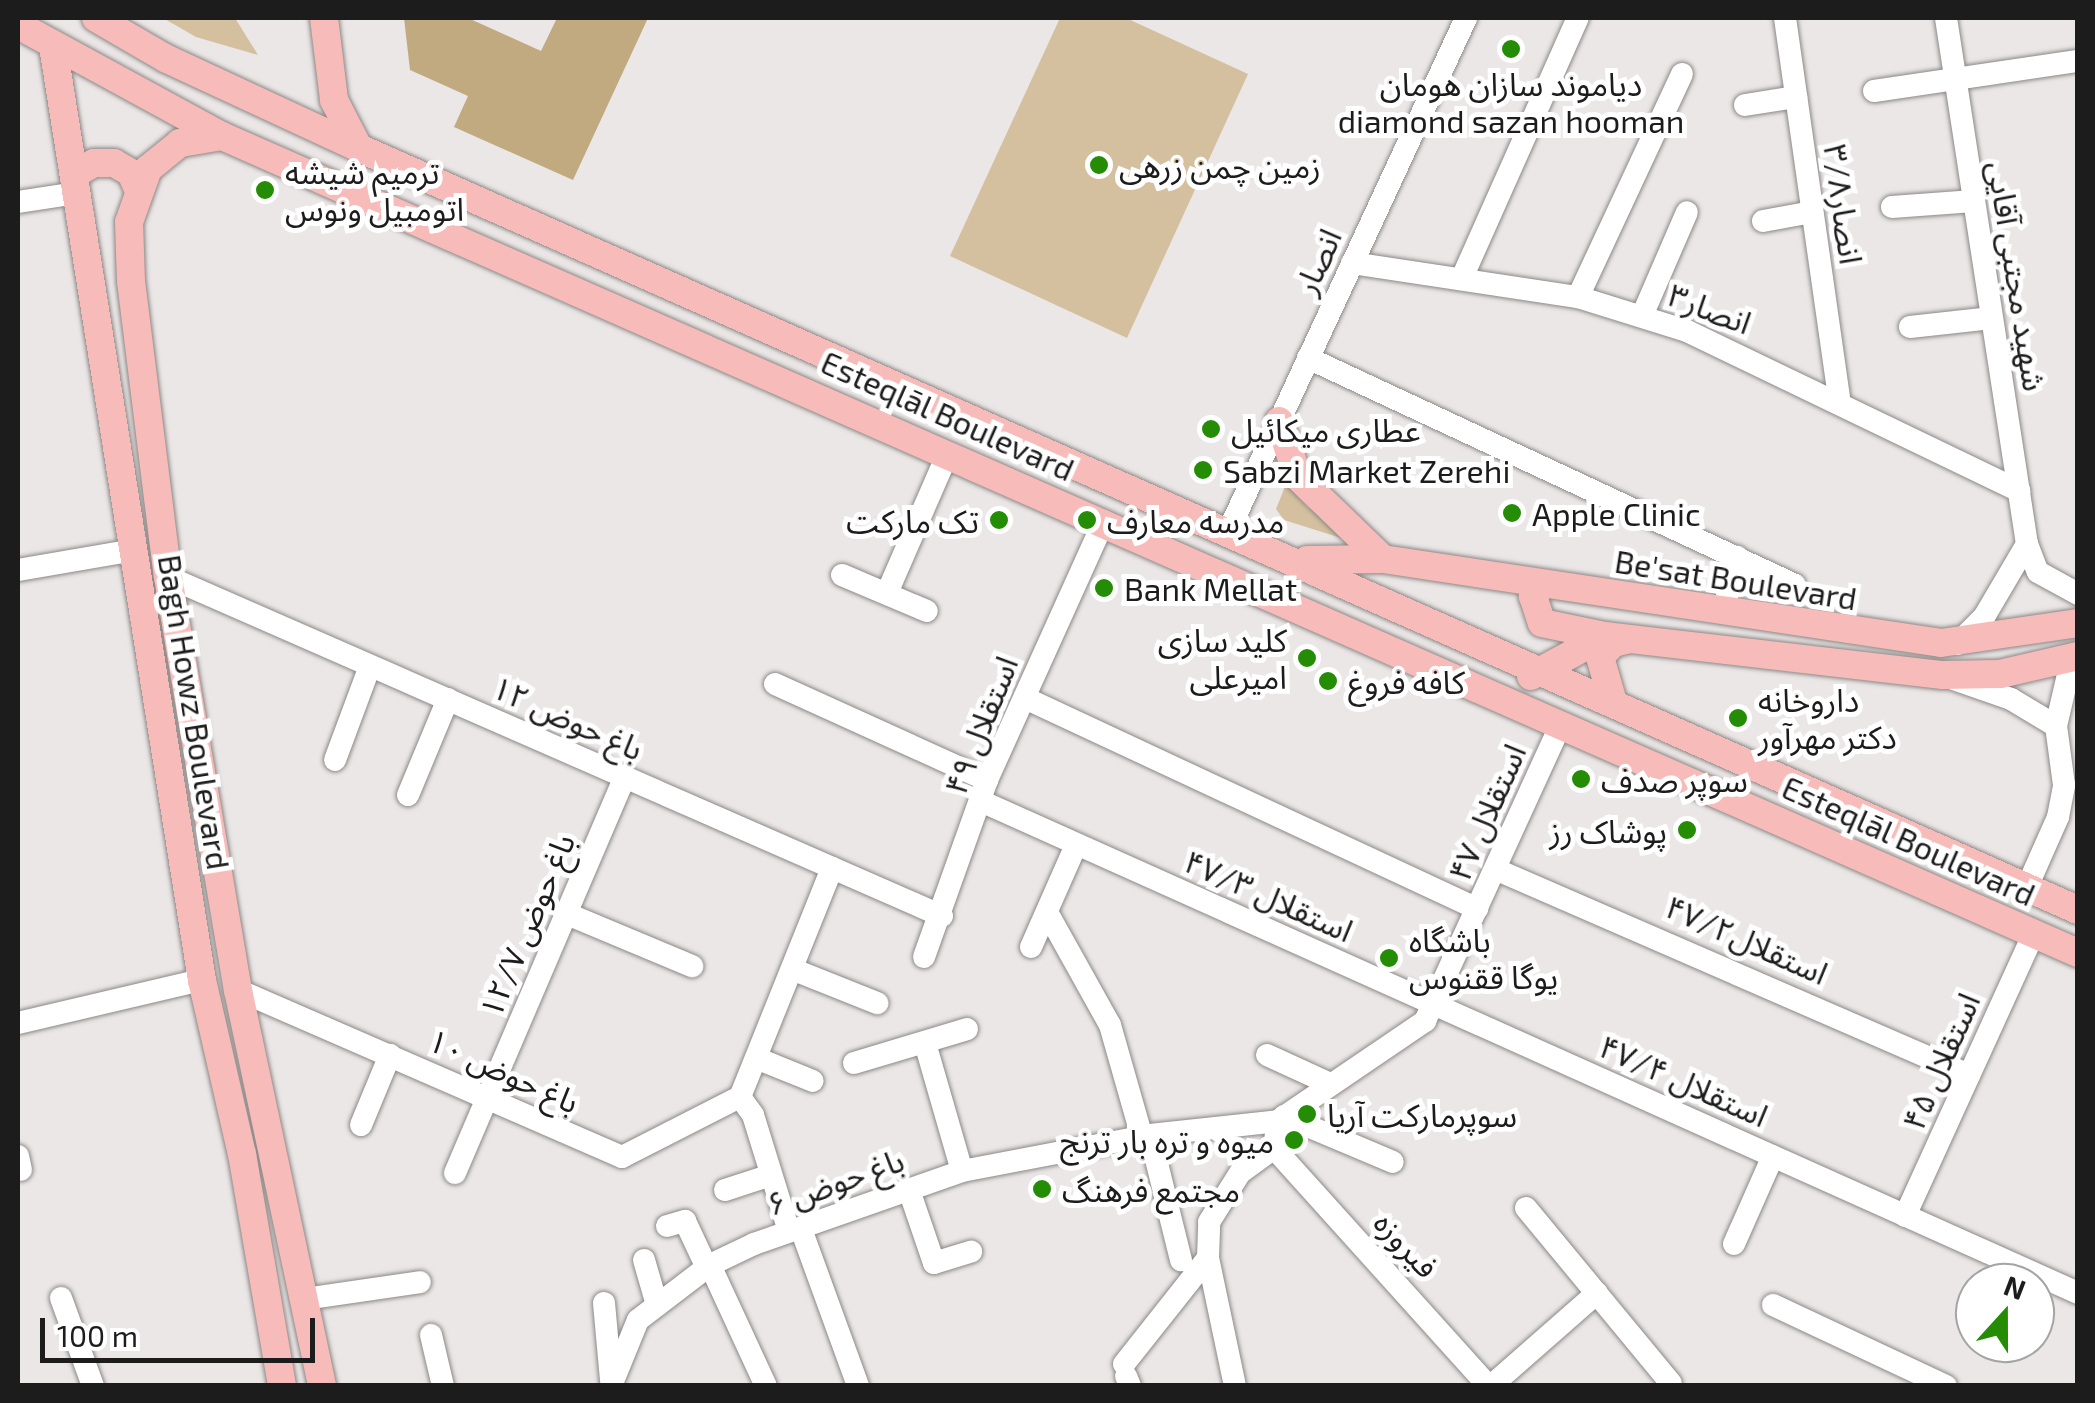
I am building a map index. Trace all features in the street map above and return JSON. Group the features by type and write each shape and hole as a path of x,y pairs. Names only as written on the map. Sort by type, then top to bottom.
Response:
{"main road":[{"name":"Esteqlāl Boulevard","path":"96,18 165,58 359,148 2078,910"},
{"path":"324,18 334,100 359,148"},
{"name":"Esteqlāl Boulevard","path":"18,25 222,136 1104,521 2078,954"},
{"name":"Bagh Howz Boulevard","path":"54,46 202,980 238,1138 282,1386"},
{"name":"Bagh Howz Boulevard","path":"222,136 180,143 148,168 129,222 168,577 238,990 322,1386"},
{"path":"76,184 94,163 114,163 131,174 139,191"},
{"path":"104,350 142,346"},
{"path":"882,425 897,389"},
{"path":"1279,421 1298,477 1384,559"},
{"name":"Be'sat Boulevard","path":"1295,560 1384,559 1958,644 2078,623"},
{"name":"Be'sat Boulevard","path":"1544,584 1533,596 1533,611 1551,627 1605,636 1640,636 1943,675 2000,674 2075,656"},
{"path":"1510,700 1538,669 1605,636"},
{"path":"1613,702 1600,657 1613,643 1640,636"},
{"path":"238,1138 268,1130"}],"street":[{"name":"انصار","path":"1228,532 1466,18"},
{"path":"1462,278 1578,18"},
{"name":"انصار۳/۸","path":"1785,18 1839,399"},
{"name":"شهید مجتبی آقایی","path":"1946,18 2026,544"},
{"path":"1874,90 2078,61"},
{"path":"1578,297 1682,74"},
{"path":"1745,104 1796,97"},
{"path":"18,202 76,184"},
{"path":"1892,207 1974,200"},
{"path":"1642,316 1687,212"},
{"path":"1763,220 1812,212"},
{"name":"انصار۳","path":"1352,263 1578,297 1642,316 1839,399 2019,491"},
{"path":"1910,328 1992,318"},
{"path":"1308,358 1587,485 1794,585"},
{"path":"887,593 947,455"},
{"name":"۴۹ استقلال","path":"924,957 985,791 1104,521"},
{"path":"2026,544 2038,572 2078,594"},
{"path":"1958,644 1984,616 2026,544"},
{"path":"18,570 134,550"},
{"path":"1723,612 1737,557"},
{"path":"842,575 927,611"},
{"name":"۱۲ باغ حوض","path":"168,577 942,916"},
{"path":"2027,887 2058,817 2064,785 2056,726 2075,656"},
{"path":"335,760 370,666"},
{"path":"1943,675 2011,699 2056,726"},
{"name":"۴۷/۳ استقلال","path":"776,684 985,791 1076,845 1436,1004"},
{"path":"1024,698 1478,908"},
{"path":"408,795 448,700"},
{"name":"۴۷ استقلال","path":"1146,1136 1281,1118 1425,1021 1561,724"},
{"name":"۱۲/۷ باغ حوض","path":"455,1173 625,777"},
{"path":"1031,947 1076,845"},
{"path":"832,868 740,1097 753,1115 772,1175 858,1386"},
{"name":"استقلال۴۷/۲","path":"1495,869 1970,1075"},
{"path":"1047,912 1110,1025 1180,1260"},
{"path":"565,913 692,966"},
{"name":"۴۵ استقلال","path":"1905,1216 2034,934"},
{"path":"792,968 877,1003"},
{"path":"18,1023 202,980"},
{"name":"۱۰ باغ حوض","path":"238,990 622,1157 740,1097"},
{"name":"۴۷/۴ استقلال","path":"1436,1004 2078,1294"},
{"path":"854,1062 967,1029"},
{"path":"925,1043 962,1170"},
{"path":"1267,1055 1330,1084"},
{"path":"361,1126 390,1056"},
{"path":"756,1058 813,1081"},
{"path":"1235,1386 1208,1258 1208,1222 1240,1173 1274,1148 1281,1118 1393,1162"},
{"name":"۶ باغ حوض","path":"611,1385 638,1320 709,1266 795,1230 962,1170 1146,1136"},
{"name":"فیروزه","path":"1274,1148 1489,1386"},
{"path":"1734,1244 1773,1156"},
{"path":"726,1190 772,1175"},
{"path":"909,1190 934,1263 971,1252"},
{"path":"1526,1208 1671,1383"},
{"path":"667,1226 685,1221 766,1386"},
{"path":"1127,1375 1208,1258"},
{"path":"644,1260 658,1305"},
{"path":"304,1299 420,1282"},
{"path":"1489,1386 1597,1292"},
{"path":"60,1298 94,1386"},
{"path":"604,1303 611,1385"},
{"path":"1773,1304 1945,1385"},
{"path":"431,1335 443,1386"}],"shaded area":[{"path":"163,18 235,18 258,55 196,37"},
{"path":"404,18 468,18 541,51 557,18 648,18 573,180 454,127 468,96 410,70"},
{"name":"زمین چمن زرهی","path":"1060,18 1126,18 1248,74 1127,338 950,256"},
{"path":"1286,484 1307,507 1347,534 1341,538 1284,520 1276,509"}],"place":[{"name":"دیاموند سازان هومان diamond sazan hooman","path":"1511,49"},
{"name":"زمین چمن زرهی","path":"1099,165"},
{"name":"ترمیم شیشه اتومبیل ونوس","path":"265,190"},
{"name":"عطاری میکائیل","path":"1211,429"},
{"name":"Sabzi Market Zerehi","path":"1203,470"},
{"name":"Apple Clinic","path":"1512,513"},
{"name":"تک مارکت","path":"999,520"},
{"name":"مدرسه معارف","path":"1087,520"},
{"name":"Bank Mellat","path":"1104,588"},
{"name":"کلید سازی امیرعلی","path":"1307,658"},
{"name":"کافه فروغ","path":"1328,681"},
{"name":"داروخانه دکتر مهرآور","path":"1738,718"},
{"name":"سوپر صدف","path":"1581,779"},
{"name":"پوشاک رز","path":"1687,830"},
{"name":"باشگاه یوگا ققنوس","path":"1389,958"},
{"name":"سوپرمارکت آریا","path":"1307,1114"},
{"name":"میوه و تره بار ترنج","path":"1294,1140"},
{"name":"مجتمع فرهنگ","path":"1042,1189"}]}
